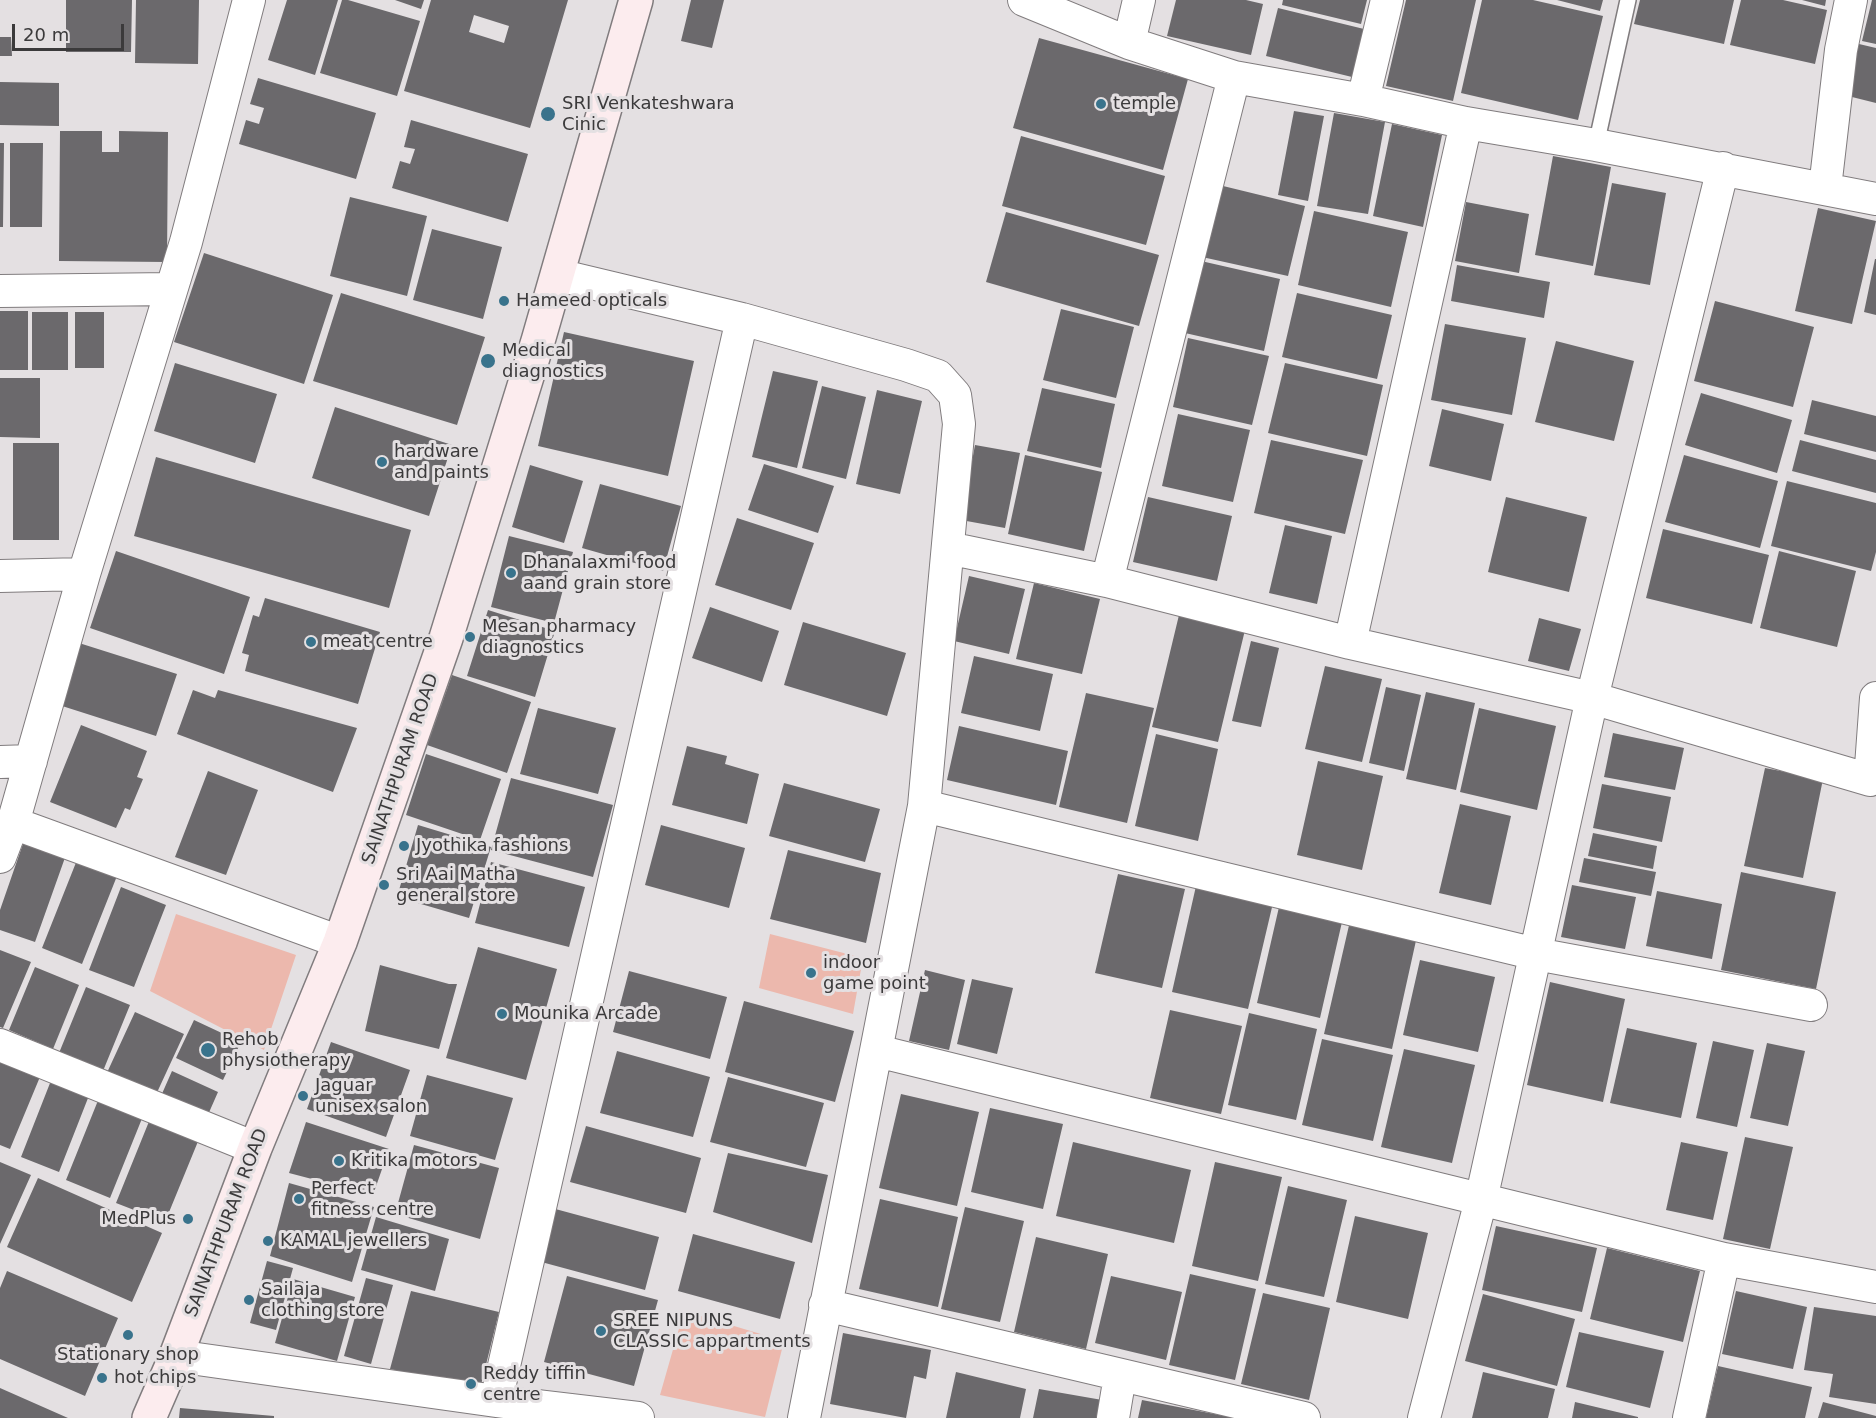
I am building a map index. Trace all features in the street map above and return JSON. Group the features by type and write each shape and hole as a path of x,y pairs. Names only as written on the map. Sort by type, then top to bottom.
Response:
{"street":[{"path":"0,857 13,823 84,574 186,242 249,0"},
{"name":"SAINATHPURAM ROAD","path":"149,1418 176,1356 255,1148 340,942 446,638 558,274 636,0"},
{"path":"1024,0 1129,43 1234,76 1363,100 1466,123 1723,168 1876,199"},
{"path":"1129,43 1139,0"},
{"path":"1363,100 1387,0"},
{"path":"1826,188 1841,50 1851,0"},
{"path":"1107,580 1234,76"},
{"path":"1350,643 1466,123"},
{"path":"1424,1418 1481,1200 1592,699 1723,168"},
{"path":"558,274 742,319 906,364 938,376 955,395 959,424 924,807 804,1418"},
{"path":"0,291 171,289"},
{"path":"496,1401 742,319"},
{"path":"948,548 1107,580 1350,643 1592,699 1870,780 1876,698"},
{"path":"0,576 84,574"},
{"path":"0,762 31,760"},
{"path":"924,807 1536,954 1811,1005"},
{"path":"13,823 340,942"},
{"path":"0,1045 255,1148"},
{"path":"877,1051 1724,1259 1876,1287"},
{"path":"1689,1418 1724,1259"},
{"path":"825,1305 1304,1418"},
{"path":"176,1356 496,1401 639,1418"},
{"path":"1113,1418 1120,1376"}],"lane":[{"path":"1596,145 1628,0"}],"shaded area":[{"path":"176,914 296,955 264,1050 150,991"},
{"name":"indoor game point","path":"770,934 863,958 853,1014 759,988"},
{"path":"684,1311 784,1341 765,1417 660,1395"}],"building":[{"path":"66,0 132,0 131,52 66,52"},
{"path":"136,0 199,0 198,64 135,63"},
{"path":"287,0 338,0 315,75 268,60"},
{"path":"342,0 420,21 397,96 320,73"},
{"path":"395,0 424,0 421,9"},
{"path":"431,0 568,0 530,128 404,91","holes":["474,15 509,26 504,43 469,32"]},
{"path":"691,0 724,0 712,48 681,41"},
{"path":"1176,0 1246,0 1263,4 1251,55 1167,36"},
{"path":"1283,0 1367,0 1361,24 1282,5"},
{"path":"1406,0 1476,0 1453,101 1386,86"},
{"path":"1482,0 1533,0 1603,16 1578,120 1461,93"},
{"path":"1557,0 1603,0 1600,11"},
{"path":"1640,0 1734,0 1724,44 1634,24"},
{"path":"1741,0 1783,0 1827,10 1815,64 1730,45"},
{"path":"1802,0 1826,0 1825,6"},
{"path":"1872,0 1876,0 1876,44 1862,41"},
{"path":"1278,8 1364,29 1352,77 1266,56"},
{"path":"0,37 11,37 12,56 0,56"},
{"name":"temple","path":"1039,38 1188,79 1163,170 1013,128"},
{"path":"1859,44 1876,48 1876,103 1848,96"},
{"path":"258,78 376,113 356,179 239,144 246,120 259,124 264,108 250,104"},
{"path":"0,82 59,83 59,126 0,125"},
{"path":"1294,111 1324,116 1308,201 1278,195"},
{"path":"1334,113 1385,122 1368,214 1317,206"},
{"path":"411,120 528,154 508,222 392,188 400,161 410,164 415,149 404,147"},
{"path":"1392,124 1442,135 1423,227 1373,216"},
{"path":"60,131 102,131 102,152 119,152 119,131 168,132 167,262 59,261"},
{"path":"1021,136 1165,176 1146,245 1002,206"},
{"path":"0,143 4,143 3,227 0,227"},
{"path":"10,143 43,143 42,227 10,227"},
{"path":"1553,156 1611,167 1593,266 1535,255"},
{"path":"1612,183 1666,193 1650,285 1594,275"},
{"path":"1219,185 1305,206 1288,276 1202,257"},
{"path":"350,197 427,216 407,296 330,276"},
{"path":"1466,202 1529,214 1519,273 1455,261"},
{"path":"1818,208 1876,221 1852,324 1795,311"},
{"path":"1314,211 1408,232 1391,307 1298,285"},
{"path":"1006,212 1159,255 1139,326 986,282"},
{"path":"432,229 502,247 483,319 413,300"},
{"path":"204,253 333,295 304,384 174,342"},
{"path":"1876,259 1876,315 1864,312"},
{"path":"1201,261 1280,279 1264,351 1185,333"},
{"path":"1457,265 1550,282 1544,318 1451,301"},
{"path":"341,293 485,337 457,425 313,381"},
{"path":"1297,293 1392,315 1377,379 1282,357"},
{"path":"1715,301 1814,327 1793,407 1694,381"},
{"path":"1061,309 1134,327 1116,398 1043,380"},
{"path":"0,311 28,311 28,370 0,370"},
{"path":"32,312 68,312 68,370 32,370"},
{"path":"75,312 104,312 104,368 75,368"},
{"path":"1445,324 1526,338 1512,415 1431,400"},
{"path":"564,332 694,361 668,476 538,446"},
{"path":"1188,338 1269,356 1252,425 1173,407"},
{"path":"1556,341 1634,361 1614,441 1535,422"},
{"path":"175,363 277,394 255,463 154,431"},
{"path":"1285,363 1383,385 1367,456 1268,433"},
{"path":"773,371 818,381 797,468 752,457"},
{"path":"0,378 40,378 40,438 0,437"},
{"path":"822,386 866,397 846,479 802,468"},
{"path":"1042,388 1115,404 1101,468 1027,451"},
{"path":"877,390 922,401 900,494 856,484"},
{"path":"1701,393 1792,420 1777,473 1685,445"},
{"path":"1812,400 1876,416 1876,452 1804,434"},
{"name":"hardware and paints","path":"335,407 452,445 429,516 312,478"},
{"path":"1442,409 1504,424 1491,481 1429,466"},
{"path":"1178,414 1250,430 1233,502 1162,486"},
{"path":"1271,440 1363,460 1345,534 1254,513"},
{"path":"1800,440 1876,460 1876,493 1792,471"},
{"path":"13,443 59,443 59,540 13,540"},
{"path":"975,445 1020,453 1005,528 961,520"},
{"path":"1025,455 1102,472 1084,551 1008,534"},
{"path":"1684,455 1778,481 1760,548 1665,522"},
{"path":"156,457 411,530 389,608 134,536"},
{"path":"764,464 834,486 818,533 748,510"},
{"path":"530,465 583,481 564,543 512,527"},
{"path":"1787,481 1876,503 1876,552 1871,571 1771,546"},
{"path":"600,484 681,506 663,571 582,548"},
{"path":"1148,497 1232,516 1217,581 1133,562"},
{"path":"1506,497 1587,517 1569,592 1488,572"},
{"path":"737,518 814,543 791,610 715,585"},
{"path":"1285,525 1332,536 1317,604 1269,593"},
{"path":"1663,529 1769,555 1752,624 1646,598"},
{"path":"509,536 573,552 554,623 491,607"},
{"path":"116,551 250,597 224,674 90,628"},
{"path":"1779,551 1856,571 1837,647 1760,628"},
{"path":"969,576 1025,589 1009,654 954,641"},
{"path":"1034,583 1100,599 1082,674 1016,659"},
{"name":"meat centre","path":"265,598 380,632 358,704 245,671 249,655 242,653 253,615 259,617"},
{"path":"710,607 779,631 762,682 692,658"},
{"path":"488,610 555,631 535,697 467,676"},
{"path":"1179,615 1245,630 1218,742 1152,727"},
{"path":"1539,618 1581,629 1569,671 1528,661"},
{"path":"803,622 906,653 887,716 784,685"},
{"path":"1251,641 1279,648 1261,727 1232,721"},
{"path":"79,643 177,674 156,736 59,705"},
{"path":"974,656 1053,674 1040,731 961,713"},
{"path":"1325,666 1382,679 1362,762 1305,749"},
{"path":"452,675 531,702 507,773 427,745"},
{"path":"1386,687 1421,695 1404,771 1369,763"},
{"path":"193,690 215,698 218,690 357,728 333,792 177,734"},
{"path":"1426,692 1475,703 1456,790 1406,779"},
{"path":"1086,693 1154,708 1127,823 1059,807"},
{"path":"538,708 616,728 598,794 520,774"},
{"path":"1479,708 1556,726 1537,810 1460,792"},
{"path":"81,725 147,751 137,777 143,779 130,810 125,808 116,828 50,802"},
{"path":"959,726 1068,751 1056,805 947,780"},
{"path":"1613,733 1684,748 1675,790 1604,777"},
{"path":"1156,734 1218,749 1198,841 1135,826"},
{"path":"687,746 727,756 725,764 759,774 747,824 672,805"},
{"path":"426,754 501,779 480,840 406,815"},
{"path":"1318,761 1383,776 1362,870 1297,855"},
{"path":"1765,768 1823,779 1803,878 1744,866"},
{"path":"208,771 258,790 226,875 175,857"},
{"path":"511,778 613,805 593,877 491,850"},
{"path":"784,783 880,809 865,862 769,836"},
{"path":"1602,784 1671,797 1662,842 1593,828"},
{"path":"1460,804 1511,816 1491,905 1439,893"},
{"path":"418,825 491,847 469,918 397,897"},
{"path":"661,825 745,848 729,908 645,885"},
{"path":"1593,833 1657,846 1653,869 1588,856"},
{"path":"25,838 67,852 35,942 0,930 0,910"},
{"path":"788,850 881,873 866,943 770,919"},
{"path":"1584,858 1656,872 1651,896 1579,882"},
{"path":"77,860 117,876 82,964 42,948"},
{"path":"491,862 585,887 569,947 475,923"},
{"path":"1741,872 1836,892 1816,989 1721,970"},
{"path":"1118,874 1185,889 1162,988 1095,973"},
{"path":"1572,885 1636,897 1625,949 1561,937"},
{"path":"1196,886 1273,903 1248,1009 1172,992"},
{"path":"121,887 166,905 134,987 89,970"},
{"path":"1657,891 1722,904 1712,959 1646,946"},
{"path":"1279,907 1342,922 1320,1018 1257,1003"},
{"path":"1350,921 1417,936 1392,1049 1324,1034"},
{"name":"Mounika Arcade","path":"478,947 557,969 526,1080 446,1058"},
{"path":"0,950 31,962 3,1028 0,1027"},
{"path":"1420,960 1495,977 1478,1052 1403,1035"},
{"path":"380,965 449,984 457,984 439,1049 365,1031"},
{"path":"35,967 79,985 53,1049 9,1030"},
{"path":"925,970 965,980 949,1050 909,1041"},
{"path":"629,971 727,997 710,1059 613,1032"},
{"path":"972,979 1013,988 997,1054 957,1044"},
{"path":"1550,982 1625,999 1603,1102 1527,1085"},
{"path":"86,987 130,1005 103,1071 59,1053"},
{"path":"744,1001 854,1031 835,1102 725,1072"},
{"path":"1170,1010 1242,1026 1221,1114 1150,1098"},
{"path":"135,1012 184,1034 154,1099 105,1077"},
{"path":"1249,1013 1317,1029 1296,1120 1228,1105"},
{"name":"Rehob physiotherapy","path":"194,1020 241,1042 223,1080 176,1058"},
{"path":"1627,1028 1697,1043 1681,1118 1610,1103"},
{"path":"1322,1039 1393,1055 1373,1141 1302,1125"},
{"path":"1713,1041 1754,1050 1737,1127 1696,1118"},
{"path":"331,1042 410,1070 386,1137 307,1109"},
{"path":"1767,1043 1805,1051 1788,1126 1750,1118"},
{"path":"1404,1049 1475,1065 1452,1163 1381,1147"},
{"path":"617,1051 710,1077 693,1137 600,1113"},
{"path":"0,1059 42,1072 10,1149 0,1145"},
{"path":"172,1071 218,1092 207,1117 161,1096"},
{"path":"427,1075 513,1098 495,1160 410,1136"},
{"path":"728,1077 824,1103 806,1167 710,1142"},
{"path":"52,1078 90,1093 59,1172 21,1157"},
{"path":"901,1094 979,1112 957,1206 879,1188"},
{"path":"99,1098 143,1116 110,1198 66,1180"},
{"path":"990,1108 1063,1124 1043,1209 971,1192"},
{"path":"150,1119 199,1139 165,1222 116,1203"},
{"name":"Kritika motors","path":"306,1122 389,1149 373,1195 289,1173"},
{"path":"586,1126 701,1158 686,1213 570,1182"},
{"path":"1745,1137 1793,1147 1770,1249 1723,1239"},
{"path":"1073,1142 1191,1170 1174,1243 1056,1216"},
{"path":"1681,1142 1728,1152 1713,1220 1666,1210"},
{"path":"414,1145 499,1168 480,1239 395,1214"},
{"path":"728,1153 828,1175 812,1243 713,1212"},
{"path":"0,1162 31,1175 0,1244"},
{"path":"1215,1162 1282,1177 1258,1281 1192,1266"},
{"path":"38,1178 162,1233 132,1302 7,1247"},
{"path":"289,1183 374,1207 352,1282 270,1256"},
{"path":"1288,1186 1347,1200 1324,1297 1265,1284"},
{"path":"880,1199 958,1217 938,1307 859,1289"},
{"path":"548,1207 659,1237 645,1290 534,1260"},
{"path":"965,1207 1024,1221 1000,1322 941,1309"},
{"path":"1355,1216 1428,1233 1408,1319 1336,1302"},
{"path":"376,1217 449,1239 435,1291 361,1270"},
{"path":"1496,1226 1597,1248 1582,1312 1482,1290"},
{"path":"693,1234 795,1262 780,1319 678,1291"},
{"path":"1036,1237 1108,1254 1086,1349 1014,1332"},
{"path":"1607,1248 1700,1271 1683,1342 1590,1319"},
{"path":"267,1261 293,1268 276,1330 250,1323"},
{"path":"7,1271 118,1318 85,1396 0,1359 0,1288"},
{"path":"1190,1274 1256,1289 1235,1380 1169,1365"},
{"name":"SREE NIPUNS CLASSIC appartments","path":"567,1276 658,1300 634,1386 544,1362"},
{"path":"1111,1276 1182,1292 1166,1360 1095,1343"},
{"path":"366,1278 393,1285 371,1364 344,1356"},
{"path":"293,1279 355,1297 337,1361 275,1343"},
{"path":"411,1291 499,1312 480,1389 390,1369"},
{"path":"1736,1291 1807,1307 1793,1369 1722,1354"},
{"path":"1263,1293 1330,1308 1309,1400 1241,1384"},
{"path":"1483,1294 1575,1319 1557,1386 1465,1361"},
{"path":"1814,1307 1876,1316 1876,1404 1829,1397 1833,1374 1804,1370"},
{"path":"1579,1332 1664,1351 1650,1408 1566,1387"},
{"path":"843,1333 931,1350 926,1379 914,1376 906,1418 830,1404"},
{"path":"1718,1366 1812,1387 1805,1418 1706,1418"},
{"path":"956,1372 1026,1389 1020,1418 946,1418"},
{"path":"1483,1372 1555,1389 1548,1418 1472,1418"},
{"path":"0,1388 68,1418 0,1418"},
{"path":"1039,1389 1108,1401 1106,1418 1033,1418"},
{"path":"1142,1400 1230,1417 1230,1418 1138,1418"},
{"path":"1575,1402 1638,1417 1638,1418 1572,1418"},
{"path":"1823,1402 1876,1416 1876,1418 1818,1418"},
{"path":"180,1408 274,1416 274,1418 179,1418"}],"place":[{"name":"temple","path":"1101,104"},
{"name":"SRI Venkateshwara Cinic","path":"548,114"},
{"name":"Hameed opticals","path":"504,301"},
{"name":"Medical diagnostics","path":"488,361"},
{"name":"hardware and paints","path":"382,462"},
{"name":"Dhanalaxmi food aand grain store","path":"511,573"},
{"name":"Mesan pharmacy diagnostics","path":"470,637"},
{"name":"meat centre","path":"311,642"},
{"name":"Jyothika fashions","path":"404,846"},
{"name":"Sri Aai Matha general store","path":"384,885"},
{"name":"indoor game point","path":"811,973"},
{"name":"Mounika Arcade","path":"502,1014"},
{"name":"Rehob physiotherapy","path":"208,1050"},
{"name":"Jaguar unisex salon","path":"303,1096"},
{"name":"Kritika motors","path":"339,1161"},
{"name":"Perfect fitness centre","path":"299,1199"},
{"name":"MedPlus","path":"188,1219"},
{"name":"KAMAL jewellers","path":"268,1241"},
{"name":"Sailaja clothing store","path":"249,1300"},
{"name":"SREE NIPUNS CLASSIC appartments","path":"601,1331"},
{"name":"Stationary shop","path":"128,1335"},
{"name":"hot chips","path":"102,1378"},
{"name":"Reddy tiffin centre","path":"471,1384"}]}
